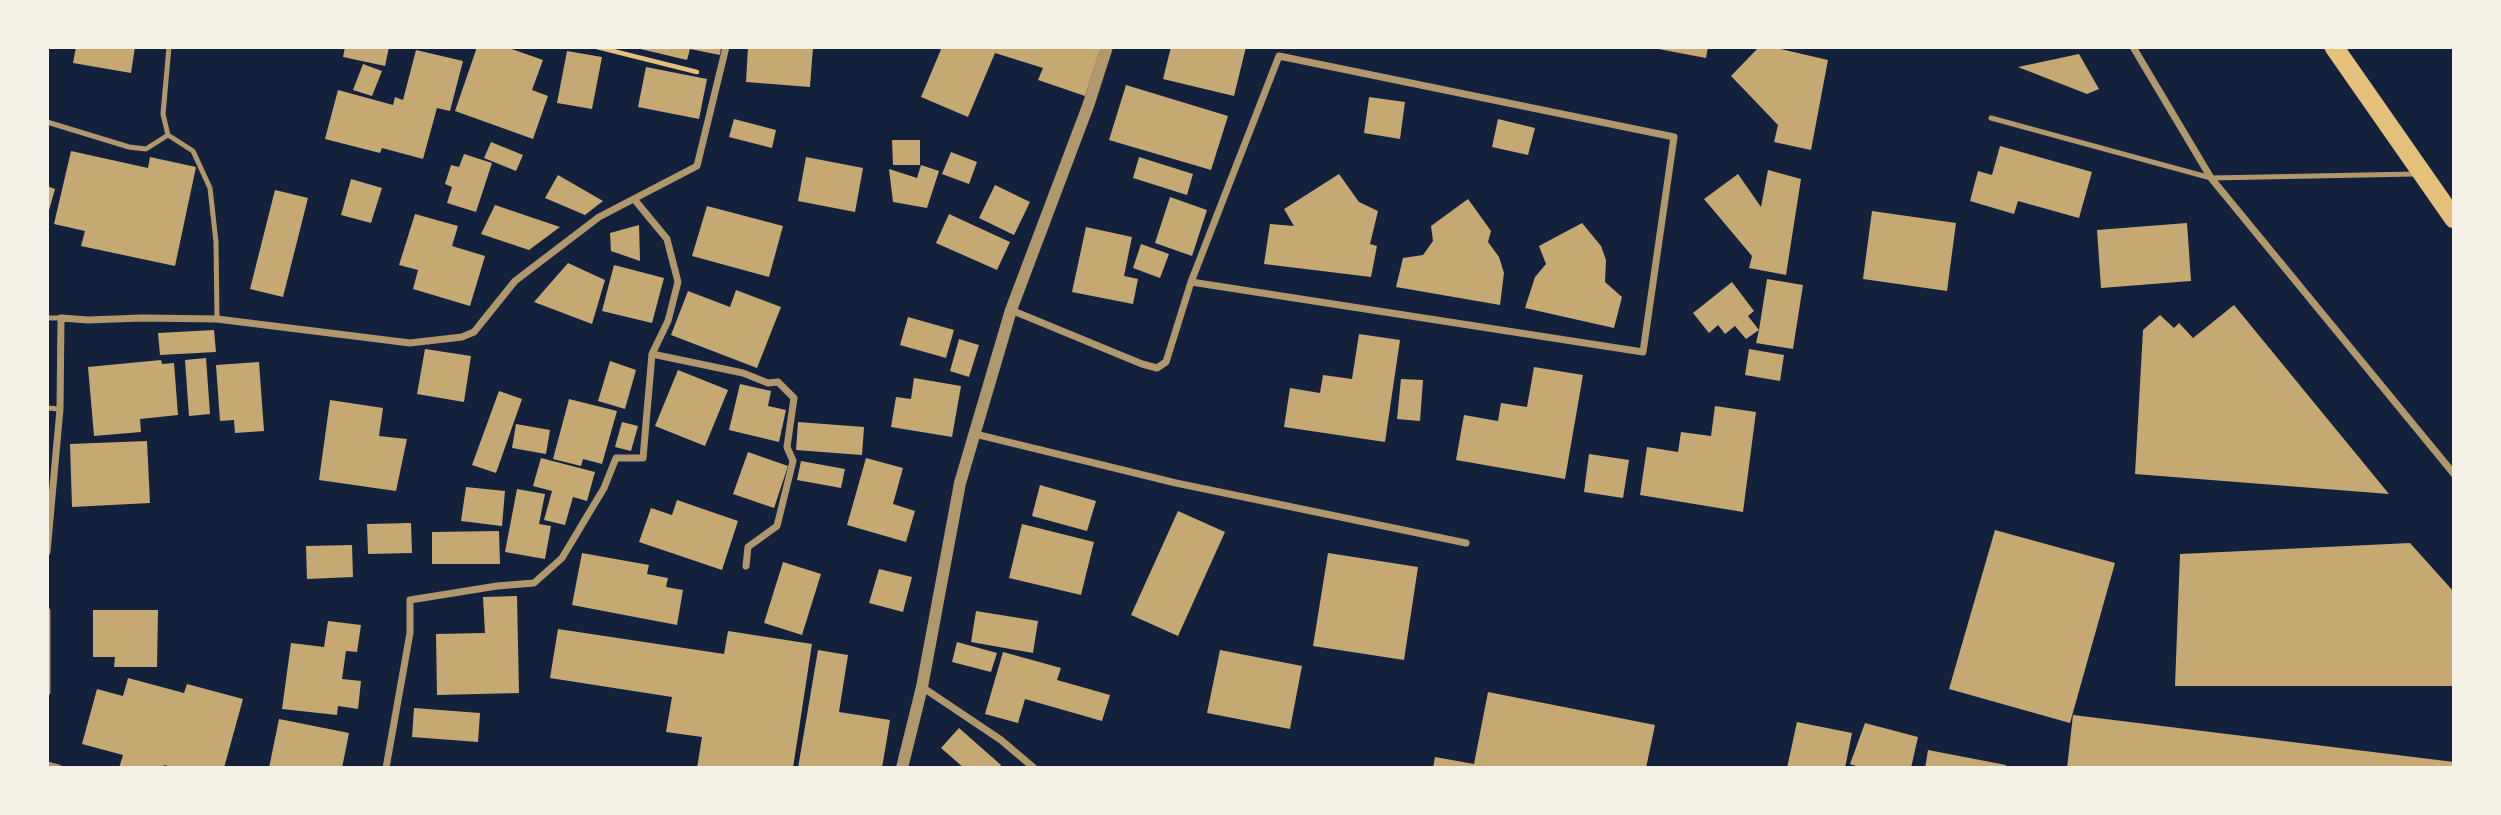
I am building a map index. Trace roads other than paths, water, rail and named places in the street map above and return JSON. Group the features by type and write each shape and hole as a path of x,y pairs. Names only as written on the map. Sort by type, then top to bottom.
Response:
{"highway":[{"path":"2334,47 2454,219"}],"street":[{"path":"47,552 60,409 61,318 217,319 410,343 462,337 474,332 526,272 599,217 697,166 726,47"},
{"path":"902,768 922,687 960,484 1011,310 1088,106 1107,47"},
{"path":"2133,47 2211,178 2454,474"},
{"path":"1011,310 1142,364 1157,368 1166,362 1191,282 1279,56 1674,138 1643,352 1191,282"},
{"path":"386,768 410,633 410,600 534,583 562,558 604,488 616,458 643,458 652,354 668,321 678,282 667,239 634,199"},
{"path":"652,354 743,373 768,383 778,382 794,398 787,447 793,461 777,526 748,547 746,566"},
{"path":"975,434 1176,483 1466,542"},
{"path":"47,611 47,692"},
{"path":"922,687 1001,740 1034,768"},
{"path":"47,765 58,768"}],"lane":[{"path":"169,47 163,114 168,135 193,151 210,188 216,242 217,319"},
{"path":"1991,118 2211,178 2422,174"},
{"path":"47,122 129,148 146,149 168,135"},
{"path":"47,318 61,318"},
{"path":"47,408 60,409"}]}
